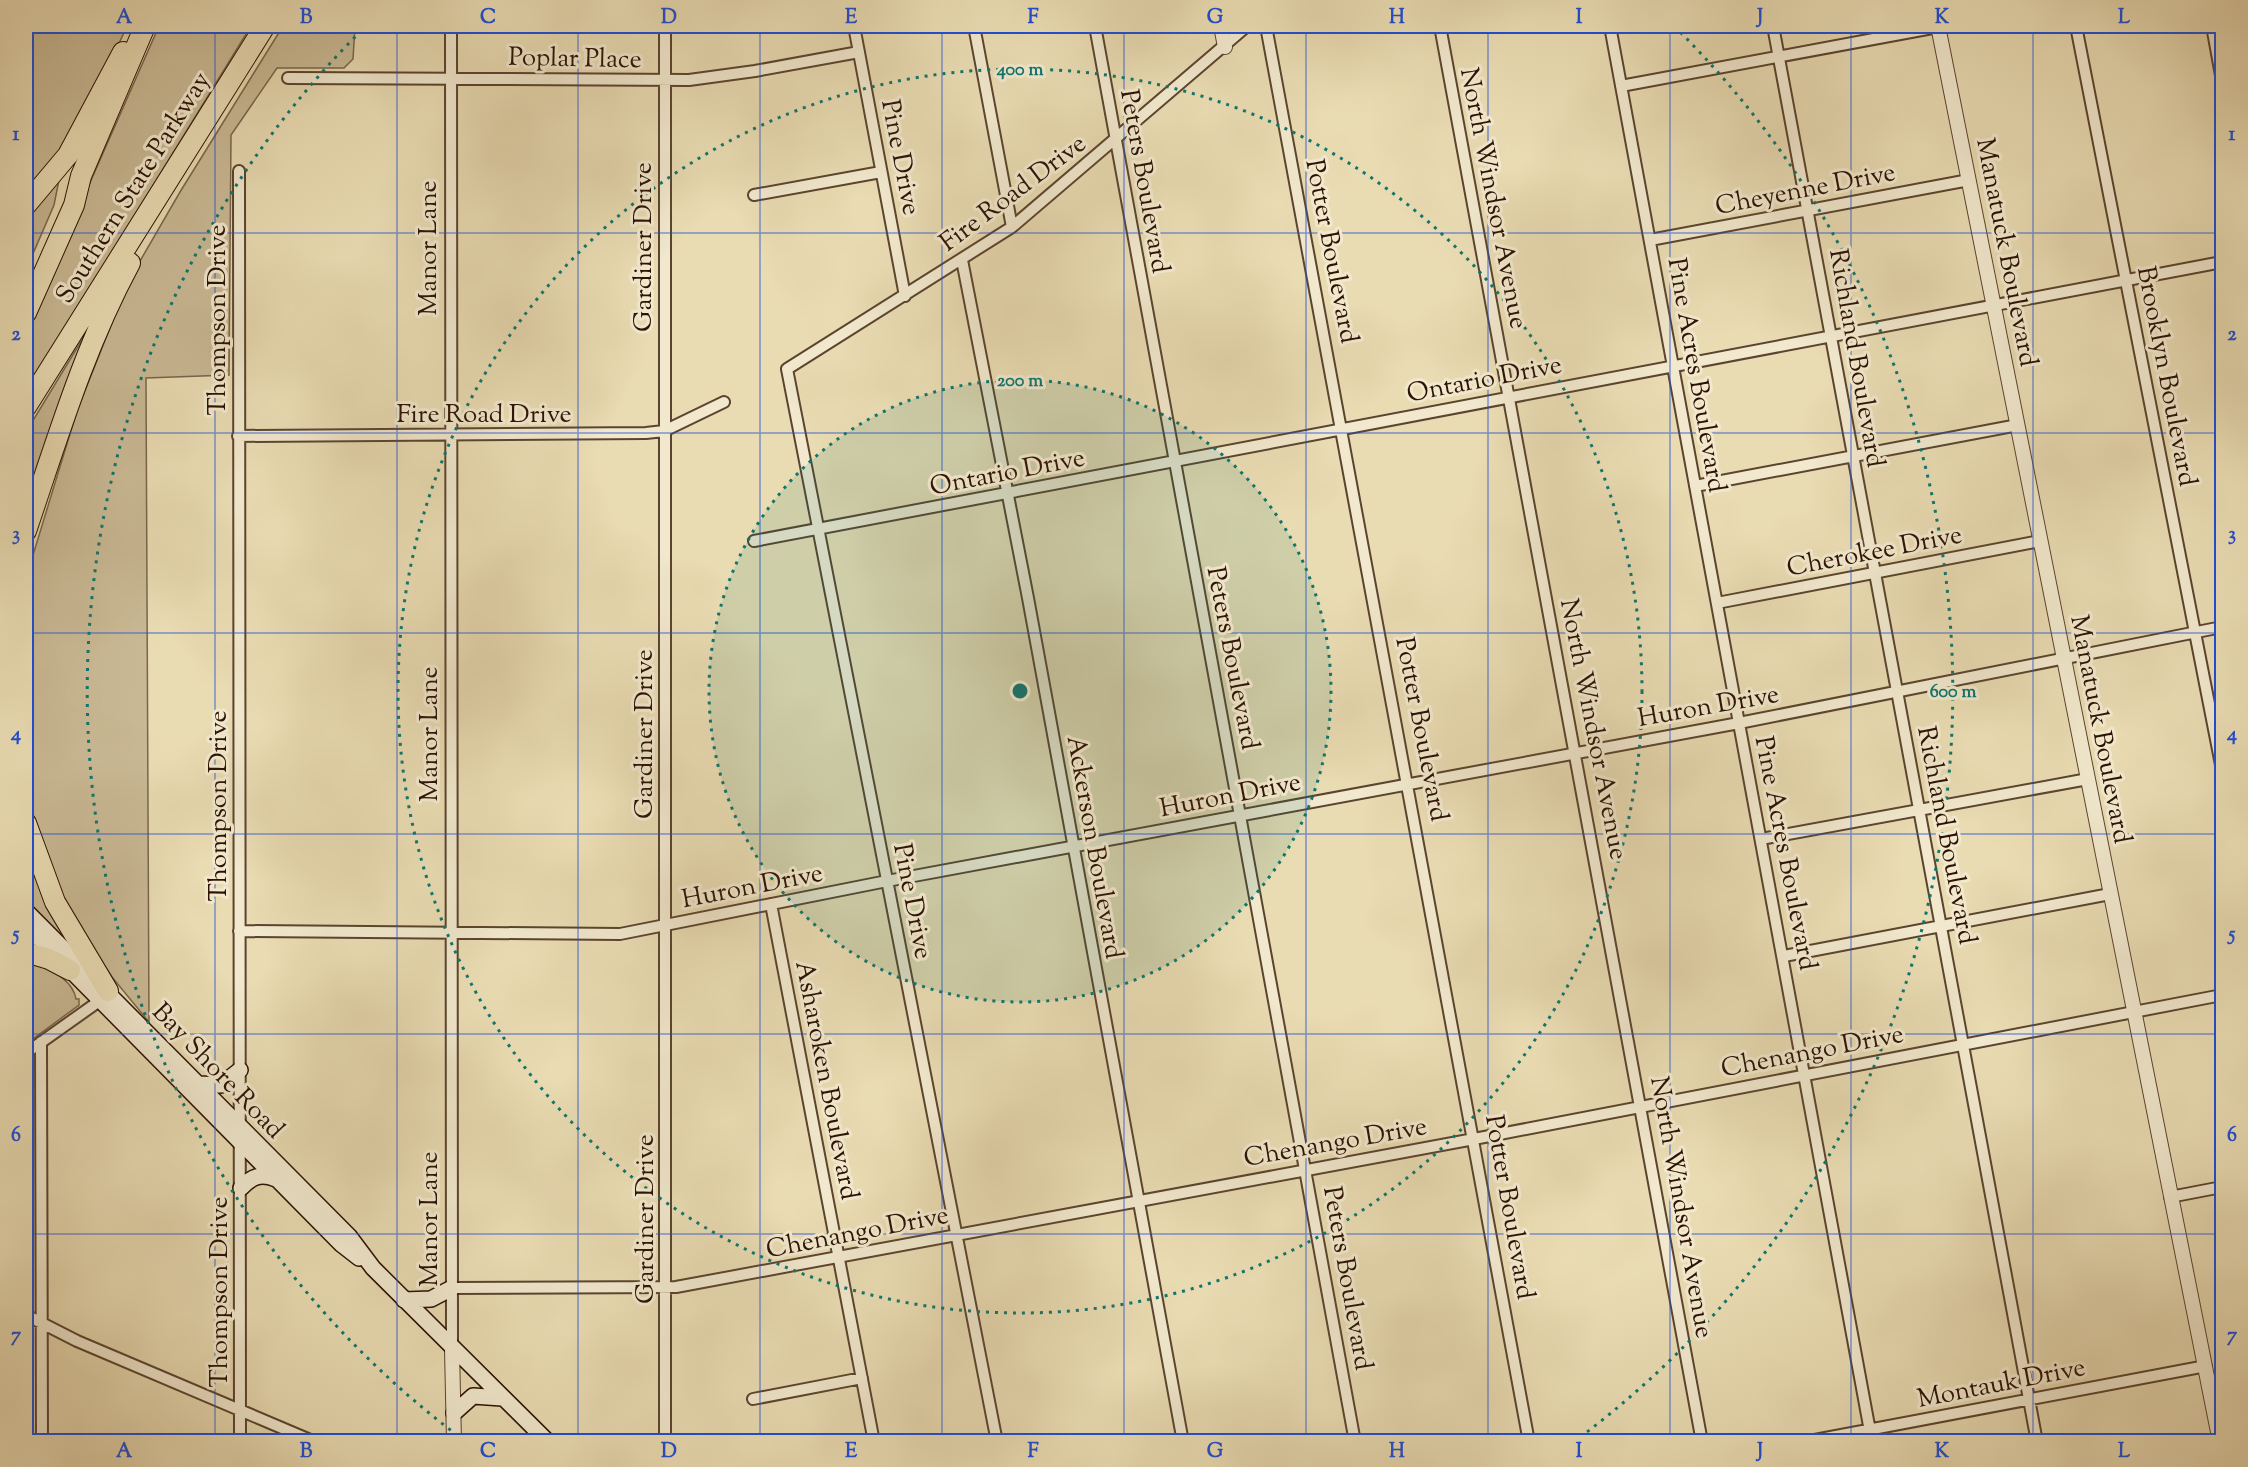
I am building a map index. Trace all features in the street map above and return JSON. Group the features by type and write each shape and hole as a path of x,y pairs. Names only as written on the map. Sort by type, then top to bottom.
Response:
{"highway":[{"path":"26,205 68,154 89,118 108,77 139,26"},
{"name":"Southern State Parkway","path":"26,313 74,205 81,176 145,26"},
{"name":"Southern State Parkway","path":"26,407 265,26"},
{"path":"26,531 94,336 119,284 161,210 184,157"},
{"name":"Southern State Parkway","path":"26,283 64,200 81,176"},
{"path":"26,550 37,498"},
{"path":"26,823 50,891 106,995"},
{"path":"26,952 49,959 69,970"}],"main road":[{"name":"Bay Shore Road","path":"26,911 240,1142 341,1244 373,1268"},
{"name":"Bay Shore Road","path":"26,926 69,970 106,995 199,1084 349,1236 373,1268 404,1300 548,1442"},
{"path":"199,1084 221,1085 240,1070"},
{"path":"241,1188 254,1177 264,1175 276,1179"},
{"path":"404,1300 431,1299 452,1288"},
{"path":"453,1413 473,1396 502,1398"}],"street":[{"name":"Manor Lane","path":"451,26 453,1442"},
{"name":"Gardiner Drive","path":"665,26 665,1442"},
{"name":"Pine Drive","path":"854,26 905,296"},
{"path":"974,26 1012,227"},
{"name":"Peters Boulevard","path":"1095,26 1355,1442"},
{"path":"1221,26 1225,47"},
{"name":"Fire Road Drive","path":"787,369 1012,227 1247,26"},
{"name":"Potter Boulevard","path":"1266,26 1529,1442"},
{"name":"North Windsor Avenue","path":"1440,26 1702,1442"},
{"name":"Pine Acres Boulevard","path":"1610,26 1784,956 1870,1436"},
{"name":"Richland Boulevard","path":"1773,26 2037,1442"},
{"path":"1621,86 1938,26"},
{"name":"Manatuck Boulevard","path":"1938,26 2220,1442"},
{"name":"Brooklyn Boulevard","path":"2076,26 2223,770"},
{"path":"2212,26 2223,81"},
{"name":"Poplar Place","path":"288,78 666,80 755,71 859,52"},
{"name":"Thompson Drive","path":"239,171 240,1442"},
{"path":"754,195 881,172"},
{"name":"Cheyenne Drive","path":"1650,240 1969,180"},
{"name":"Ackerson Boulevard","path":"962,260 1005,494 1028,598 1137,1202 1183,1442"},
{"name":"Ontario Drive","path":"754,541 2223,262"},
{"name":"Pine Drive","path":"787,369 997,1442"},
{"name":"Fire Road Drive","path":"238,435 451,436 664,431 724,402"},
{"path":"1695,486 1853,454 2018,425"},
{"name":"Cherokee Drive","path":"1717,603 2040,541"},
{"name":"Huron Drive","path":"239,931 620,934 1241,814 1739,723 2223,627"},
{"path":"1761,839 2088,779"},
{"path":"1784,956 2110,894"},
{"name":"Asharoken Boulevard","path":"771,904 874,1442"},
{"path":"26,1053 106,995"},
{"name":"Chenango Drive","path":"452,1288 666,1287 1474,1139 1641,1105 2223,995"},
{"path":"41,1042 42,1442"},
{"path":"2170,1197 2223,1186"},
{"path":"26,1315 42,1321 77,1341 240,1408 315,1442"},
{"name":"Montauk Drive","path":"1804,1442 1870,1436 2029,1399 2206,1366"},
{"path":"753,1399 862,1378"}],"shaded area":[{"path":"26,26 127,26 83,122 26,196"},
{"path":"159,26 251,26 26,392 26,328"},
{"path":"283,26 355,26 353,59 344,68 277,68 231,135 229,375 146,378 149,1022 112,977 80,930 77,931 30,825 26,802 26,578 77,411 129,280 180,192"},
{"path":"59,180 54,205 26,270 26,216"},
{"path":"91,325 26,520 26,432"},
{"path":"26,840 75,953 26,899"},
{"path":"26,957 69,984 76,999 79,999 79,1005 26,1044"}]}
